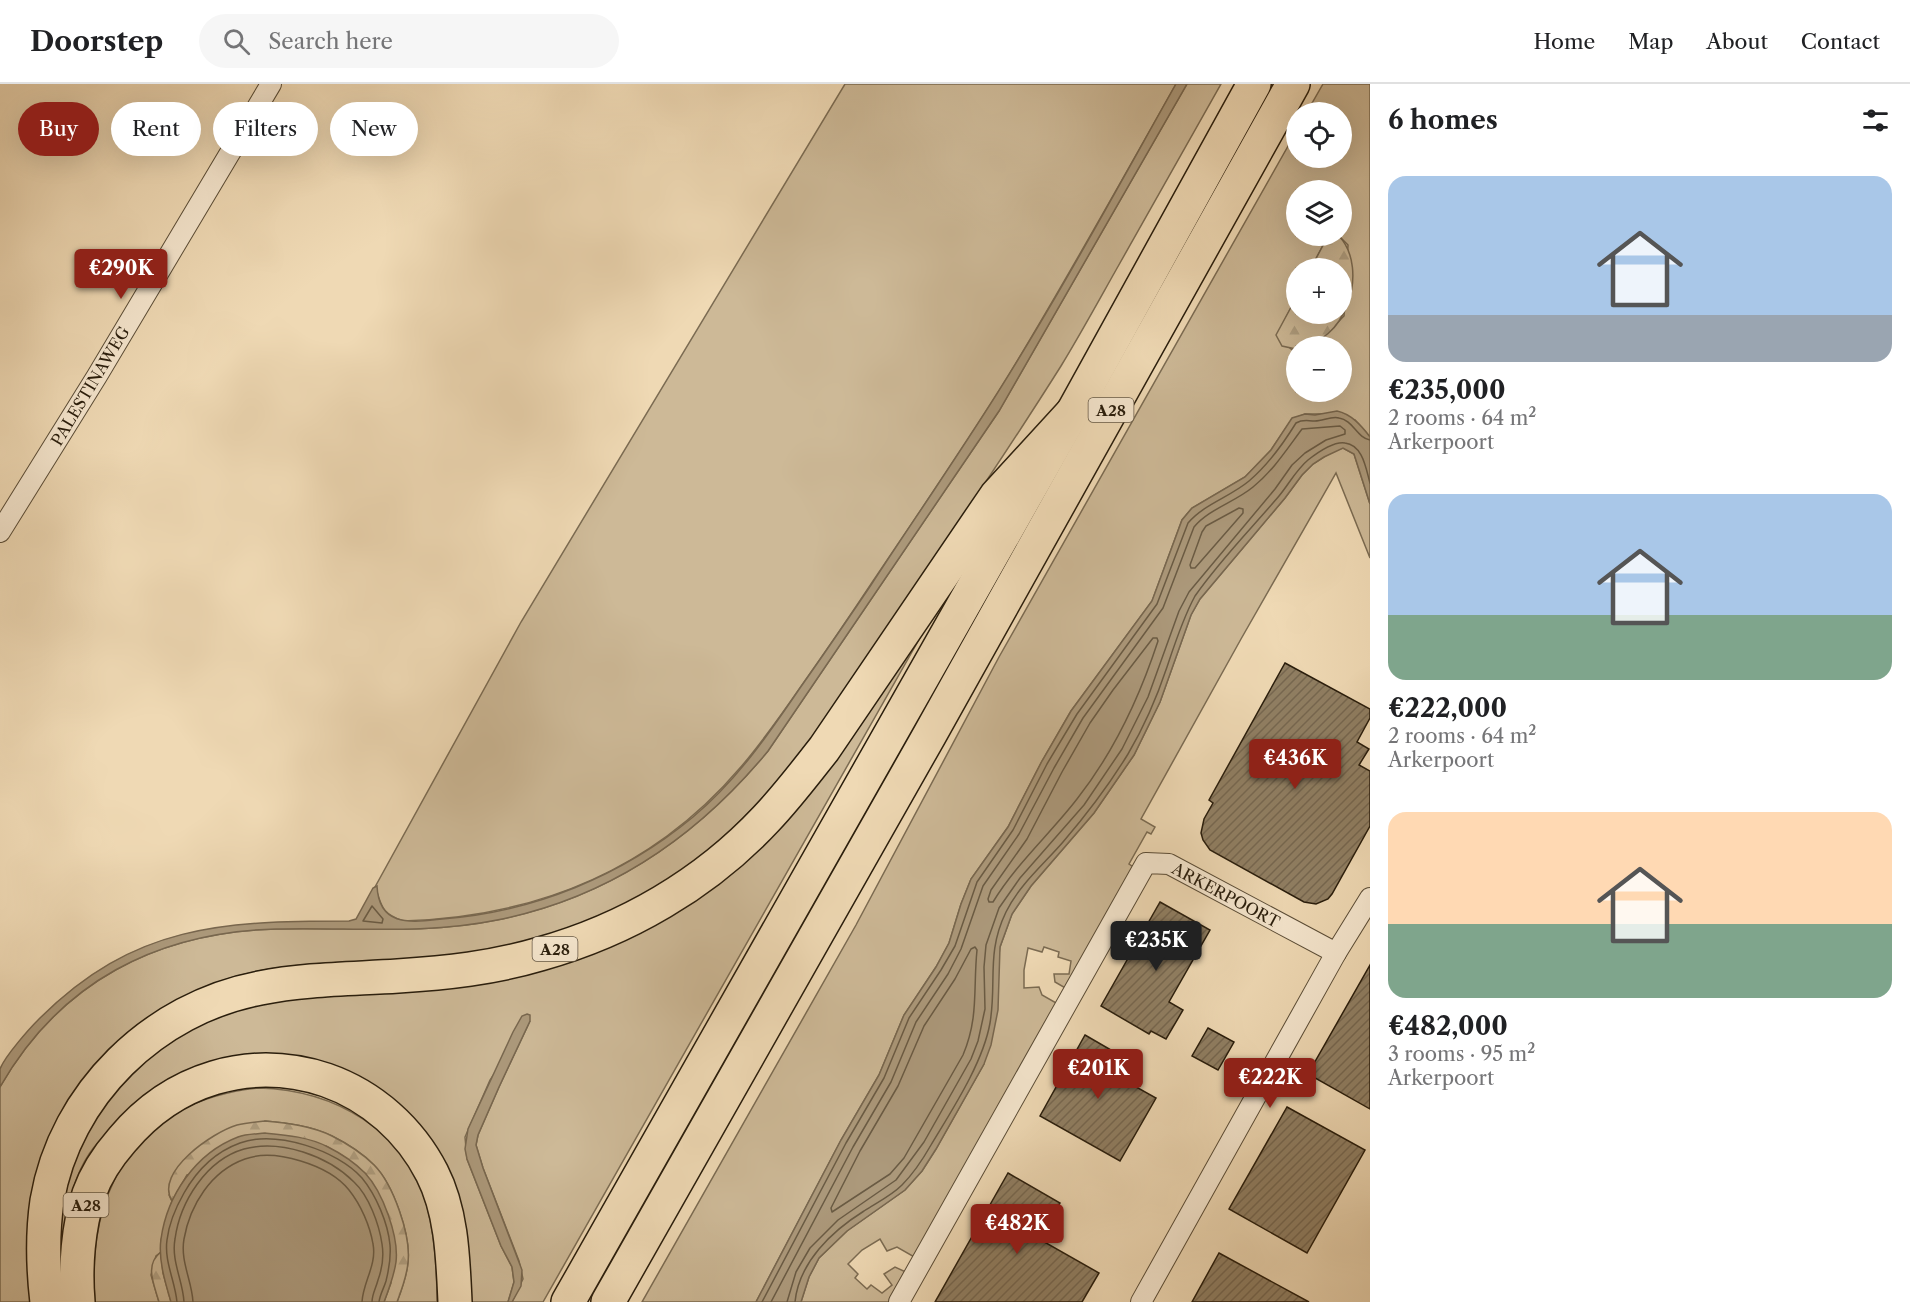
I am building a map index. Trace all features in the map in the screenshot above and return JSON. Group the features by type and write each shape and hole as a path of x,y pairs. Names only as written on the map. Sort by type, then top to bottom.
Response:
{"highway":[{"name":"A28","path":"568,1302 1073,412 1254,84"},
{"name":"A28","path":"608,1302 923,746 1293,84"},
{"name":"A28","path":"47,1302 44,1230 47,1200 56,1167 84,1106 124,1058 148,1037 172,1021 231,995 288,983 438,973 499,964 540,954 608,930 665,900 695,881 752,833 802,777 824,749 996,496 1073,412"},
{"name":"A28","path":"78,1302 78,1258 83,1217 89,1193 113,1150 134,1125 175,1094 215,1077 260,1070 295,1072 339,1085 385,1112 404,1132 420,1152 433,1175 441,1197 452,1248 455,1302"}],"street":[{"name":"PALESTINAWEG","path":"0,532 97,376 271,84"},
{"name":"ARKERPOORT","path":"899,1302 1146,863 1169,864 1336,953"},
{"path":"1141,1302 1336,953 1370,898"}],"green space":[{"path":"845,84 1176,84 1067,277 984,415 787,706 725,785 688,820 667,836 637,856 574,888 508,908 474,915 403,921 395,918 383,908 375,887 521,622"},
{"path":"1187,84 1221,84 1068,354 983,487 822,724 762,798 729,832 693,862 653,889 602,915 548,936 463,955 412,960 302,965 258,971 217,982 177,1000 141,1023 109,1051 81,1083 58,1119 41,1158 31,1200 28,1251 31,1302 0,1302 0,1087 24,1050 52,1018 82,992 116,970 152,953 191,940 232,932 276,929 415,929 470,925 538,910 613,880 648,860 711,811 741,782 768,751 999,411"},
{"path":"1323,84 1370,84 1370,437 1355,420 1323,414 1305,414 1292,419 1271,450 1245,477 1192,508 1182,520 1152,601 1071,711 1008,827 971,879 949,943 904,1015 879,1075 841,1140 756,1302 642,1302 856,925 999,657 1286,150 1286,168 1352,168 1352,102 1313,102"},
{"path":"1323,246 1345,246 1350,258 1316,258"},
{"path":"1286,316 1286,324 1336,324 1324,336 1286,336 1286,347 1282,346 1276,335"},
{"path":"1343,448 1354,454 1370,504 1370,558 1336,473 1141,819 1155,827 1151,834 1147,832 1129,864 1135,868 1067,989 1055,982 1054,974 1069,974 1071,961 1058,957 1059,952 1044,947 1042,952 1028,948 1024,988 1039,987 1042,995 1058,1004 916,1258 897,1247 887,1251 880,1239 862,1250 848,1264 858,1274 855,1278 867,1289 871,1285 882,1293 892,1285 884,1274 895,1267 908,1273 891,1302 801,1302 809,1277 819,1258 847,1231 905,1190 922,1171 936,1149 984,1064 1000,947 1012,914 1031,886 1094,813 1134,755 1160,702 1191,615 1200,599 1302,475 1313,464 1333,451"},
{"path":"946,592 543,1302 512,1302 523,1279 519,1261 476,1145 478,1135 530,1021 490,1080 465,1137 467,1159 501,1246 512,1267 514,1282 508,1302 462,1302 432,1159 280,1064 105,1136 93,1148 76,1180 67,1216 61,1270 51,1271 55,1201 107,1087 205,1013 352,986 669,906"},
{"path":"259,1088 314,1097 340,1106 363,1119 384,1136 402,1156 417,1179 427,1206 435,1254 437,1302 397,1302 407,1267 407,1238 394,1197 388,1184 374,1165 354,1149 324,1133 299,1126 265,1121 169,1195 172,1201 161,1240 161,1252 156,1256 151,1275 159,1302 95,1302 95,1260 100,1222 111,1187 129,1156 152,1131 181,1110 217,1096"},
{"path":"265,1121 308,1127 332,1136 359,1152 381,1174 394,1197 407,1238 407,1267 397,1302 384,1302 391,1283 388,1215 366,1174 326,1146 187,1175 172,1201 169,1190 171,1178 178,1166 201,1144 237,1125"},
{"path":"161,1252 163,1273 171,1302 159,1302 153,1282 153,1263"}],"water":[{"path":"1176,84 1187,84 999,411 768,751 711,811 648,860 613,880 538,910 470,925 415,929 276,929 232,932 191,940 152,953 116,970 82,992 52,1018 24,1050 0,1087 0,1069 39,1019 74,988 110,964 146,946 182,934 221,927 303,921 349,921 356,919 373,888 377,886 379,900 384,909 391,916 409,921 476,915 510,908 575,888 607,873 637,857 693,817 724,788 764,740 854,611 951,465 1044,316"},
{"path":"1337,411 1355,421 1370,437 1370,504 1354,454 1343,448 1324,457 1302,475 1200,599 1191,615 1160,702 1134,755 1094,813 1031,886 1012,914 1000,947 998,1010 991,1045 984,1064 936,1149 922,1171 905,1190 847,1231 819,1258 809,1277 801,1302 756,1302 841,1140 879,1075 904,1015 949,943 971,879 1008,827 1071,711 1152,601 1182,520 1192,508 1245,477 1271,450 1292,418 1305,414 1315,415"},
{"path":"530,1015 530,1021 478,1135 476,1145 522,1270 521,1286 512,1302 508,1302 514,1282 512,1267 501,1246 465,1149 468,1129 513,1032 522,1016"},
{"path":"265,1133 297,1137 321,1144 352,1162 372,1181 384,1203 395,1240 396,1262 384,1302 171,1302 160,1247 164,1223 177,1192 197,1165 223,1144 241,1136"}],"building":[{"path":"1285,663 1370,709 1370,718 1357,742 1369,749 1359,765 1370,771 1370,826 1332,894 1328,899 1316,904 1304,902 1210,850 1201,833 1204,819 1213,803 1209,800"},
{"path":"1160,902 1210,930 1169,1002 1183,1010 1166,1039 1151,1031 1149,1034 1101,1006"},
{"path":"1370,965 1370,1109 1308,1074"},
{"path":"1208,1028 1234,1042 1218,1070 1192,1056"},
{"path":"1085,1035 1130,1061 1120,1078 1156,1098 1120,1161 1040,1116"},
{"path":"1287,1107 1365,1150 1307,1253 1229,1209"},
{"path":"1008,1173 1060,1203 1039,1239 1099,1273 1082,1302 935,1302"},
{"path":"1219,1253 1309,1302 1192,1302"}]}
